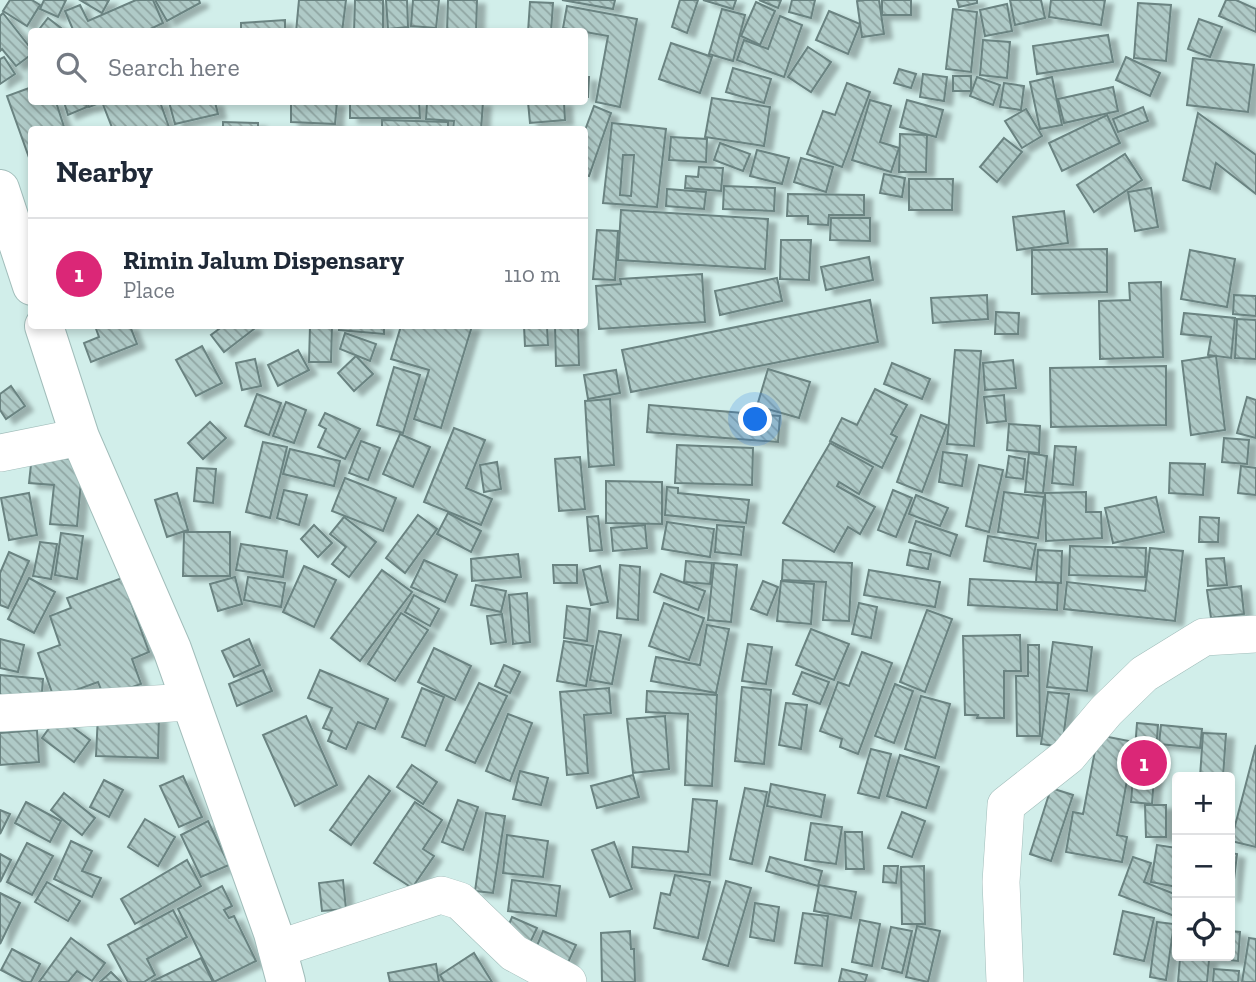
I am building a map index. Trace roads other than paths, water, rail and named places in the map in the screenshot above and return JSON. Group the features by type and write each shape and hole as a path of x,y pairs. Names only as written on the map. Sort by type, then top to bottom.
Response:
{"street":[{"path":"0,189 28,274"},
{"path":"45,329 80,438 172,649 281,965 441,895 460,901 514,953 568,982"},
{"path":"0,453 80,438"},
{"path":"1005,982 1001,882 1006,805 1068,756 1106,711 1144,674 1204,637 1256,634"},
{"path":"0,713 190,702"}],"place":[{"name":"Rimin Jalum Dispensary","path":"1144,763"}]}
